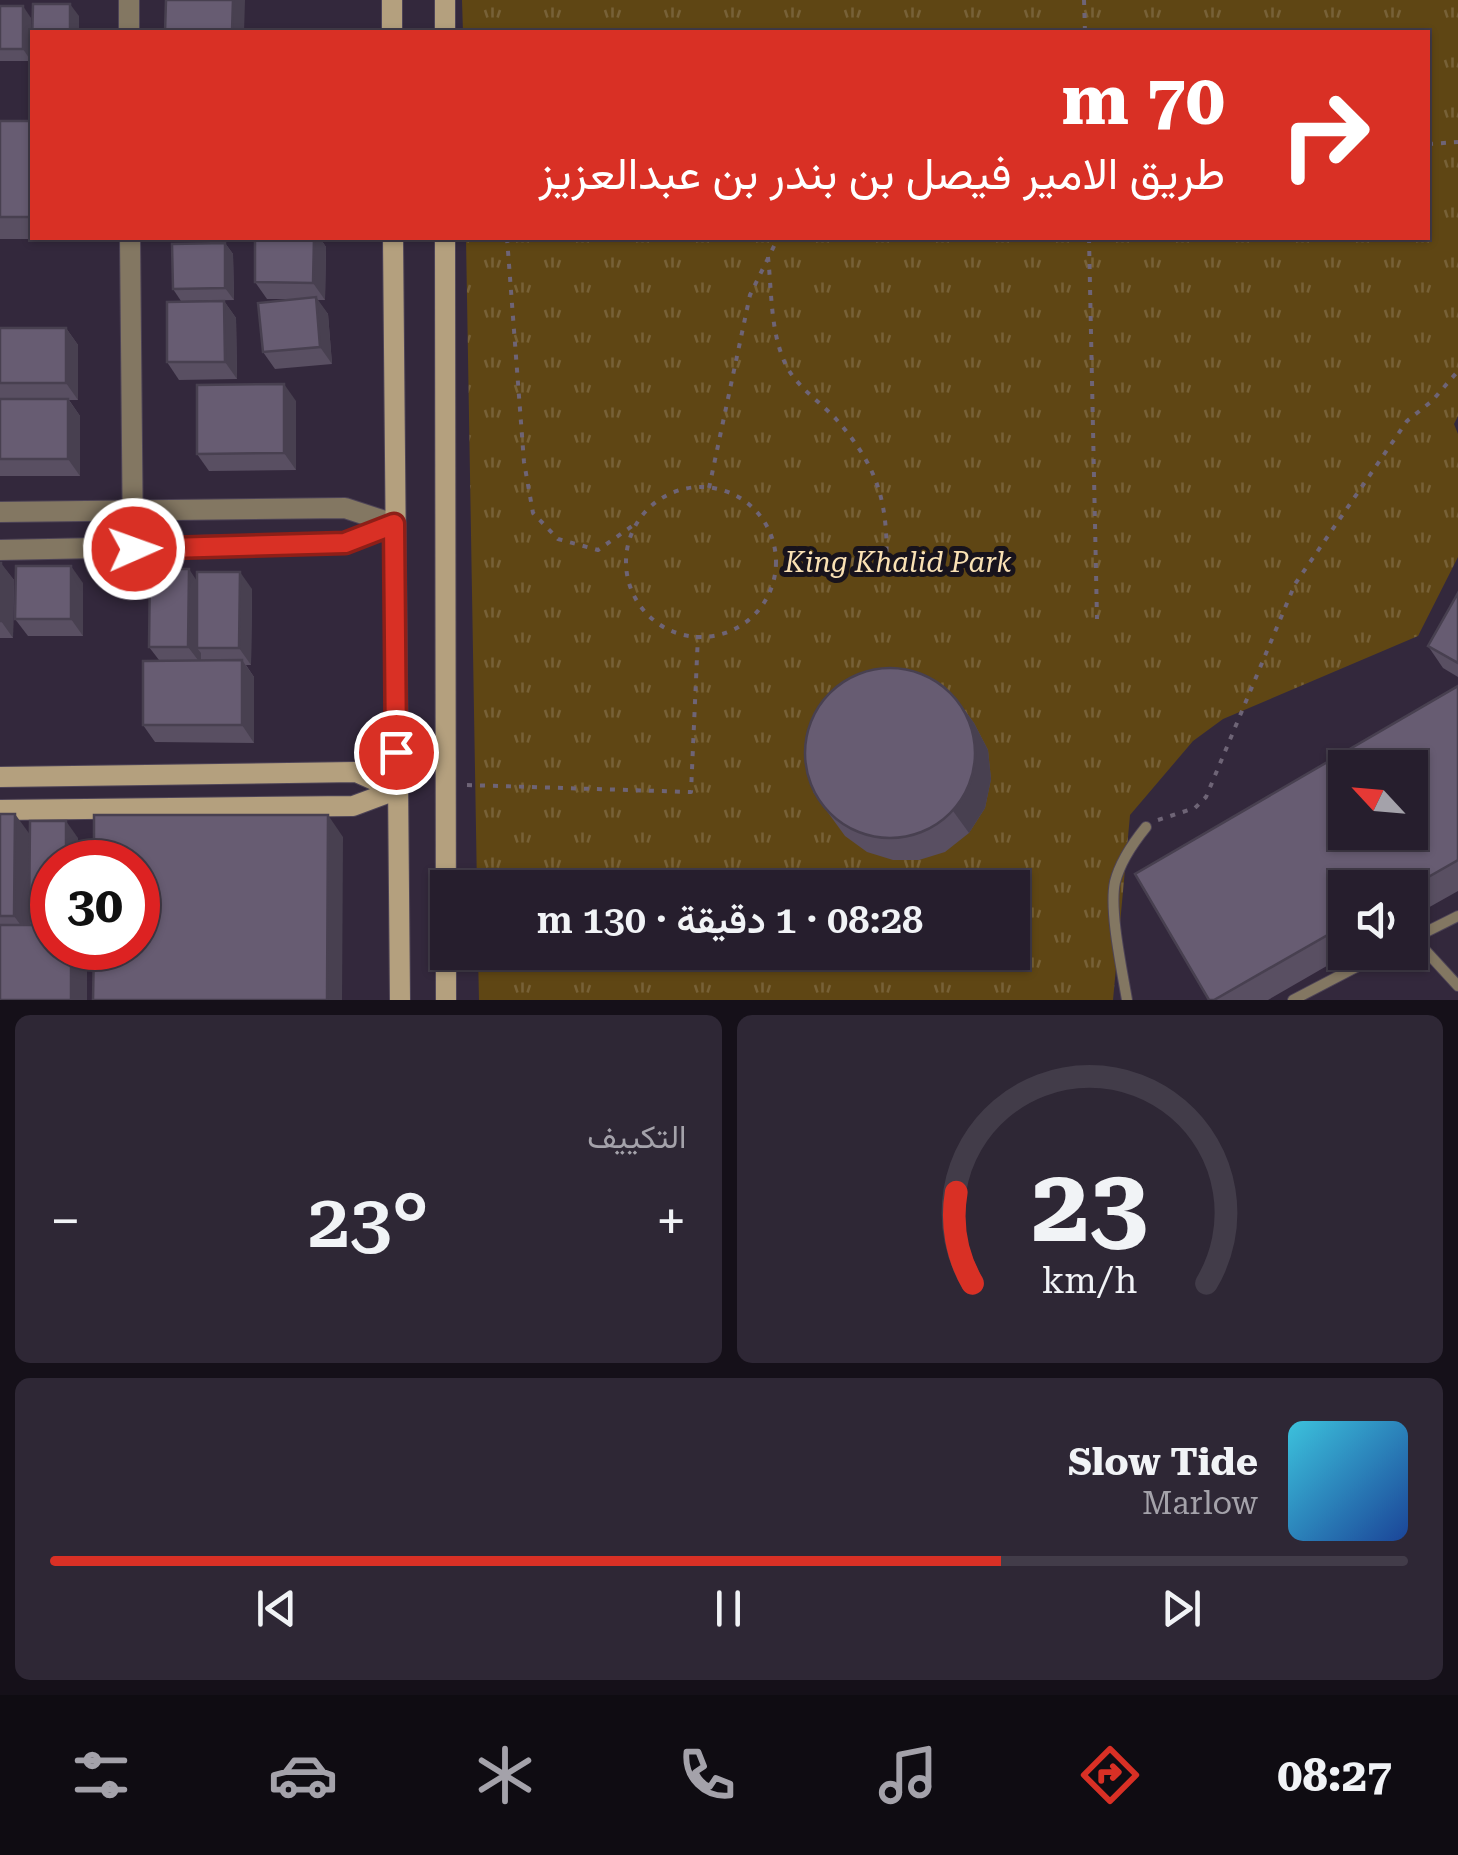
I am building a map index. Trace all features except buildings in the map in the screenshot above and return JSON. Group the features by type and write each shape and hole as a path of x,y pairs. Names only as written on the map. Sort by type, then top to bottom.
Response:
{"street":[{"path":"129,0 129,30"},
{"path":"392,0 392,30"},
{"path":"445,0 445,30"},
{"path":"130,240 134,549"},
{"path":"393,240 400,1000"},
{"path":"445,240 446,1000"},
{"path":"0,512 345,508 394,524"},
{"path":"0,550 345,543 394,524"},
{"path":"0,777 356,772 396,790"},
{"path":"0,810 354,806 396,790"}],"lane":[{"path":"1127,1000 1115,882 1146,827"},
{"path":"1428,931 1458,916"},
{"path":"1428,955 1458,986"},
{"path":"1294,1000 1351,970"}],"path":[{"path":"1084,0 1085,30"},
{"path":"1430,144 1458,142"},
{"path":"506,240 524,462 533,514 558,539 598,550 674,492 709,488 736,495 758,512 771,534 776,568 772,586 754,615 734,629 698,636 666,628 646,613 634,596 626,558 637,523"},
{"path":"709,488 750,295 777,240"},
{"path":"1088,240 1096,619"},
{"path":"768,257 774,322 789,372 859,447 878,484 888,528 886,574"},
{"path":"1146,827 1195,808 1206,796 1296,584 1408,421 1432,401 1458,370"},
{"path":"445,784 691,792 698,636"}],"green space":[{"name":"King Khalid Park","path":"462,0 1458,0 1458,416 1454,424 1458,434 1458,557 1418,636 1223,719 1193,741 1130,815 1113,1000 479,1000 478,970 1030,970 1030,870 477,870 466,240 1430,240 1430,30 463,30"}],"route":[{"path":"134,549 345,543 394,524 396,752"}]}
